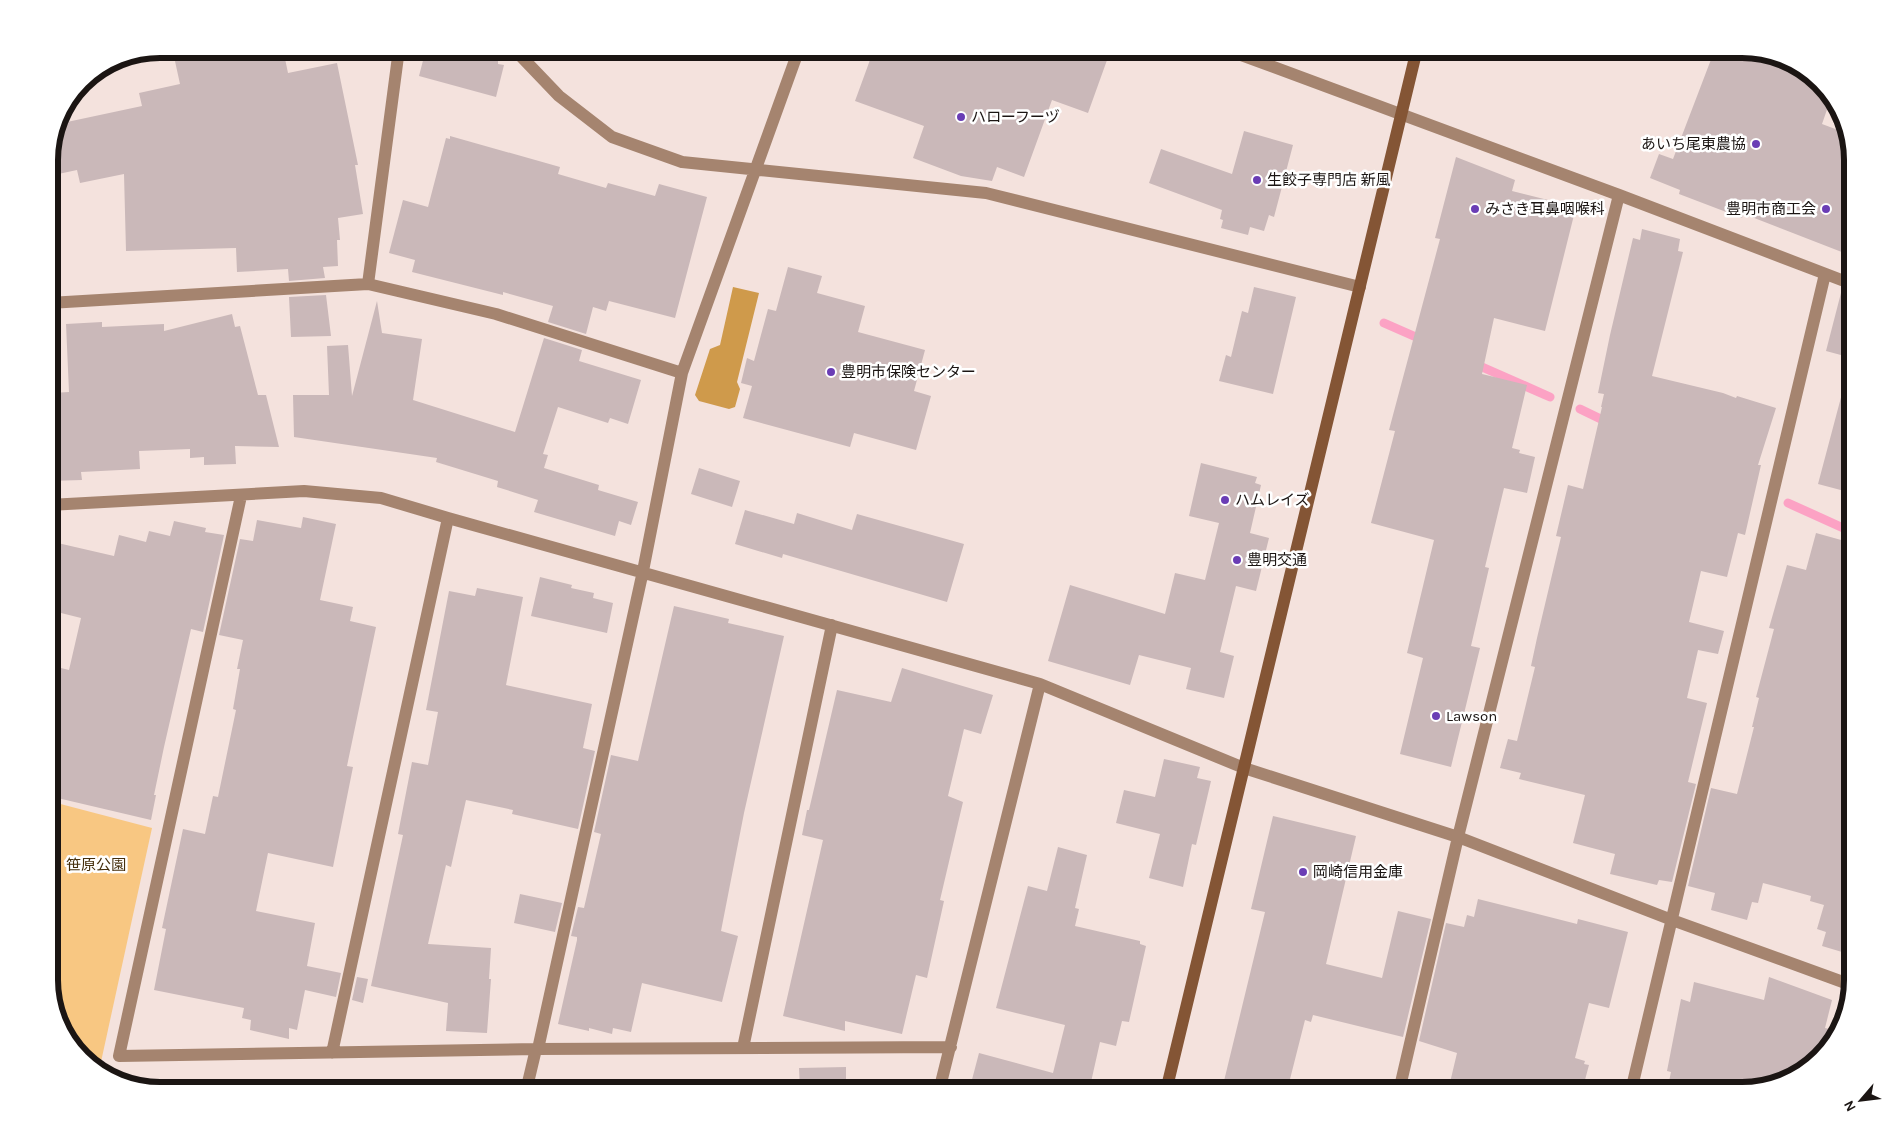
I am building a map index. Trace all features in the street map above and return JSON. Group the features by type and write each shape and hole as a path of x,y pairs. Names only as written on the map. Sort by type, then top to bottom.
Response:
{"street":[{"path":"368,284 398,58"},
{"path":"523,58 559,96 612,137 682,162 754,168 986,194 1360,287"},
{"path":"528,1082 643,571 682,373 754,168 796,58"},
{"path":"1249,58 1619,195 1843,281"},
{"path":"1168,1082 1415,58"},
{"path":"1401,1082 1458,837 1619,195"},
{"path":"1633,1082 1825,274"},
{"path":"58,305 368,284 496,314 682,373"},
{"path":"58,506 304,491 381,498 1040,684 1244,768 1458,837 1672,920 1844,982"},
{"path":"241,496 120,1056 537,1049 951,1047"},
{"path":"332,1052 448,518"},
{"path":"743,1048 832,625"},
{"path":"941,1082 1040,684"}],"green space":[{"name":"笹原公園","path":"58,803 152,828 101,1063 88,1052 71,1031 59,1000"}],"shaded area":[{"path":"733,287 759,293 737,382 740,389 735,407 729,409 699,401 695,395 710,349 720,345"}],"building":[{"path":"174,58 285,58 288,73 337,63 358,165 355,165 363,214 338,218 340,240 337,240 338,266 323,267 325,278 289,281 288,269 237,272 236,248 126,251 124,174 80,183 77,170 58,174 59,140 63,126 67,125 67,122 142,106 139,93 180,84"},
{"path":"424,58 486,58 504,65 496,97 419,76"},
{"name":"ハローフーヅ","path":"871,58 1108,58 1088,113 1052,100 1024,177 997,167 992,181 961,176 913,158 924,126 855,101"},
{"name":"あいち尾東農協","path":"1712,58 1754,58 1780,65 1792,71 1818,92 1826,103 1828,107 1822,124 1839,130 1842,140 1843,253 1744,214 1742,218 1679,194 1680,190 1650,178 1659,154 1673,159"},
{"name":"生餃子専門店 新風","path":"1244,131 1293,145 1274,217 1269,215 1264,231 1250,227 1248,235 1221,228 1223,220 1220,219 1222,210 1149,183 1161,149 1232,174"},
{"path":"450,136 560,167 558,174 606,188 608,183 655,196 659,184 707,197 675,318 609,301 606,311 593,307 586,334 548,322 553,306 503,292 503,295 412,272 415,260 389,253 403,200 428,207 446,138 450,139"},
{"path":"1456,157 1515,180 1512,191 1576,207 1545,331 1494,318 1482,374 1527,385 1512,448 1520,450 1519,453 1535,457 1527,493 1504,488 1485,567 1489,568 1471,646 1480,648 1451,767 1400,754 1423,658 1407,653 1434,540 1371,523 1395,431 1389,430 1440,239 1435,238"},
{"path":"1642,229 1680,239 1678,251 1683,252 1652,376 1723,393 1736,398 1737,396 1776,408 1758,465 1761,465 1745,535 1738,533 1727,577 1701,571 1689,622 1724,631 1718,654 1698,650 1687,698 1707,703 1688,782 1696,784 1672,882 1659,880 1657,885 1610,874 1615,854 1573,843 1585,795 1519,779 1521,773 1500,768 1508,739 1517,741 1535,667 1531,666 1537,638 1561,537 1556,536 1568,485 1583,489 1602,407 1604,394 1598,393 1610,335 1633,238 1640,240"},
{"name":"豊明市保険センター","path":"788,267 822,276 817,293 865,306 858,332 925,350 914,391 931,396 916,450 854,433 850,447 743,418 752,386 741,383 747,358 754,361 768,309 776,311"},
{"path":"1254,287 1296,297 1273,394 1219,381 1226,355 1231,357 1242,311 1248,313"},
{"path":"1842,289 1843,356 1826,351"},
{"path":"326,295 331,336 291,337 289,297"},
{"path":"377,301 382,333 422,339 413,400 515,432 544,338 582,350 579,361 641,380 628,424 610,418 608,423 558,407 543,454 548,455 544,468 599,485 598,490 638,502 631,525 619,521 615,536 534,512 538,500 497,487 498,481 436,462 437,458 294,437 293,395 329,395 327,346 348,345 352,396"},
{"path":"232,314 235,327 240,326 258,395 266,395 279,447 235,446 236,464 204,465 204,457 190,458 190,449 139,451 140,469 81,472 82,480 58,481 58,393 69,392 66,324 102,322 102,327 164,324 164,331"},
{"path":"1843,389 1843,491 1818,484"},
{"path":"1201,463 1257,477 1255,483 1261,485 1250,533 1269,538 1256,591 1236,586 1220,652 1234,656 1224,698 1186,689 1191,668 1139,655 1130,685 1048,661 1070,585 1165,614 1175,573 1205,580 1219,523 1189,516"},
{"path":"699,468 740,481 732,507 691,494"},
{"path":"745,510 794,524 797,513 852,530 857,514 964,544 947,602 783,554 782,558 735,544"},
{"path":"303,517 336,524 320,600 353,607 350,621 376,627 347,766 353,767 333,867 268,853 256,911 315,923 307,966 341,973 336,997 305,990 297,1030 289,1028 289,1039 250,1030 251,1020 242,1018 244,1008 154,990 166,929 162,928 183,829 205,834 213,796 218,797 236,710 233,709 240,669 237,669 243,640 219,635 240,539 253,541 257,520 301,528"},
{"path":"174,521 206,528 205,532 224,535 203,632 191,629 164,747 151,820 58,798 58,667 69,670 81,618 58,612 58,543 114,556 119,535 146,542 149,531 170,536"},
{"path":"1816,533 1843,541 1844,953 1822,946 1826,932 1817,929 1824,905 1810,901 1811,896 1763,883 1758,903 1752,902 1747,920 1711,910 1715,893 1688,886 1711,788 1737,794 1754,727 1752,727 1759,698 1756,697 1774,629 1769,628 1787,565 1806,570"},
{"path":"540,577 572,585 571,588 594,593 593,598 613,603 607,633 531,616"},
{"path":"477,588 523,597 506,685 592,704 583,748 595,751 578,829 512,814 513,810 466,800 451,867 446,865 428,944 491,948 487,1033 446,1031 448,1003 371,986 403,835 398,834 412,762 428,765 438,712 426,710 449,591 475,596"},
{"path":"674,606 729,619 728,623 784,636 744,813 721,931 738,936 722,1002 642,983 631,1032 613,1028 612,1034 589,1028 589,1031 558,1024 577,940 577,937 571,936 578,907 584,908 601,834 594,832 611,755 638,761"},
{"path":"902,668 993,695 981,734 964,729 948,796 963,802 940,900 944,901 927,978 916,975 902,1034 845,1021 845,1031 783,1016 823,840 802,835 837,690 891,702"},
{"path":"1164,759 1200,767 1197,778 1211,781 1196,845 1192,844 1183,887 1149,878 1160,834 1116,823 1124,790 1155,797"},
{"path":"1273,816 1356,836 1326,964 1382,978 1398,911 1431,919 1403,1037 1313,1015 1311,1022 1305,1020 1289,1082 1224,1081 1265,912 1251,909"},
{"path":"1058,847 1087,855 1075,908 1079,909 1075,926 1140,941 1140,944 1146,946 1129,1022 1122,1021 1116,1046 1100,1042 1091,1082 971,1082 979,1053 1053,1073 1065,1025 996,1008 1028,886 1047,891"},
{"path":"520,894 562,903 555,932 514,923"},
{"path":"1478,899 1577,924 1578,919 1628,932 1609,1008 1589,1003 1575,1058 1585,1061 1584,1064 1589,1065 1584,1082 1450,1082 1457,1053 1419,1041 1446,923 1464,927 1467,915 1474,917"},
{"path":"357,977 368,979 363,1003 352,1000"},
{"path":"1769,977 1832,1000 1825,1028 1831,1029 1822,1042 1803,1061 1792,1069 1768,1079 1754,1082 1669,1082 1671,1072 1667,1071 1681,999 1690,1002 1694,982 1764,1000"},
{"path":"846,1067 846,1082 800,1082 799,1068"}],"waterway":[{"path":"1384,323 1425,341"},
{"path":"1473,363 1550,397"},
{"path":"1580,409 1609,423"},
{"path":"1788,503 1843,528"}],"place":[{"name":"ハローフーヅ","path":"961,117"},
{"name":"あいち尾東農協","path":"1756,144"},
{"name":"生餃子専門店 新風","path":"1257,180"},
{"name":"みさき耳鼻咽喉科","path":"1475,209"},
{"name":"豊明市商工会","path":"1826,209"},
{"name":"豊明市保険センター","path":"831,372"},
{"name":"ハムレイズ","path":"1225,500"},
{"name":"豊明交通","path":"1237,560"},
{"name":"Lawson","path":"1436,716"},
{"name":"岡崎信用金庫","path":"1303,872"}]}
